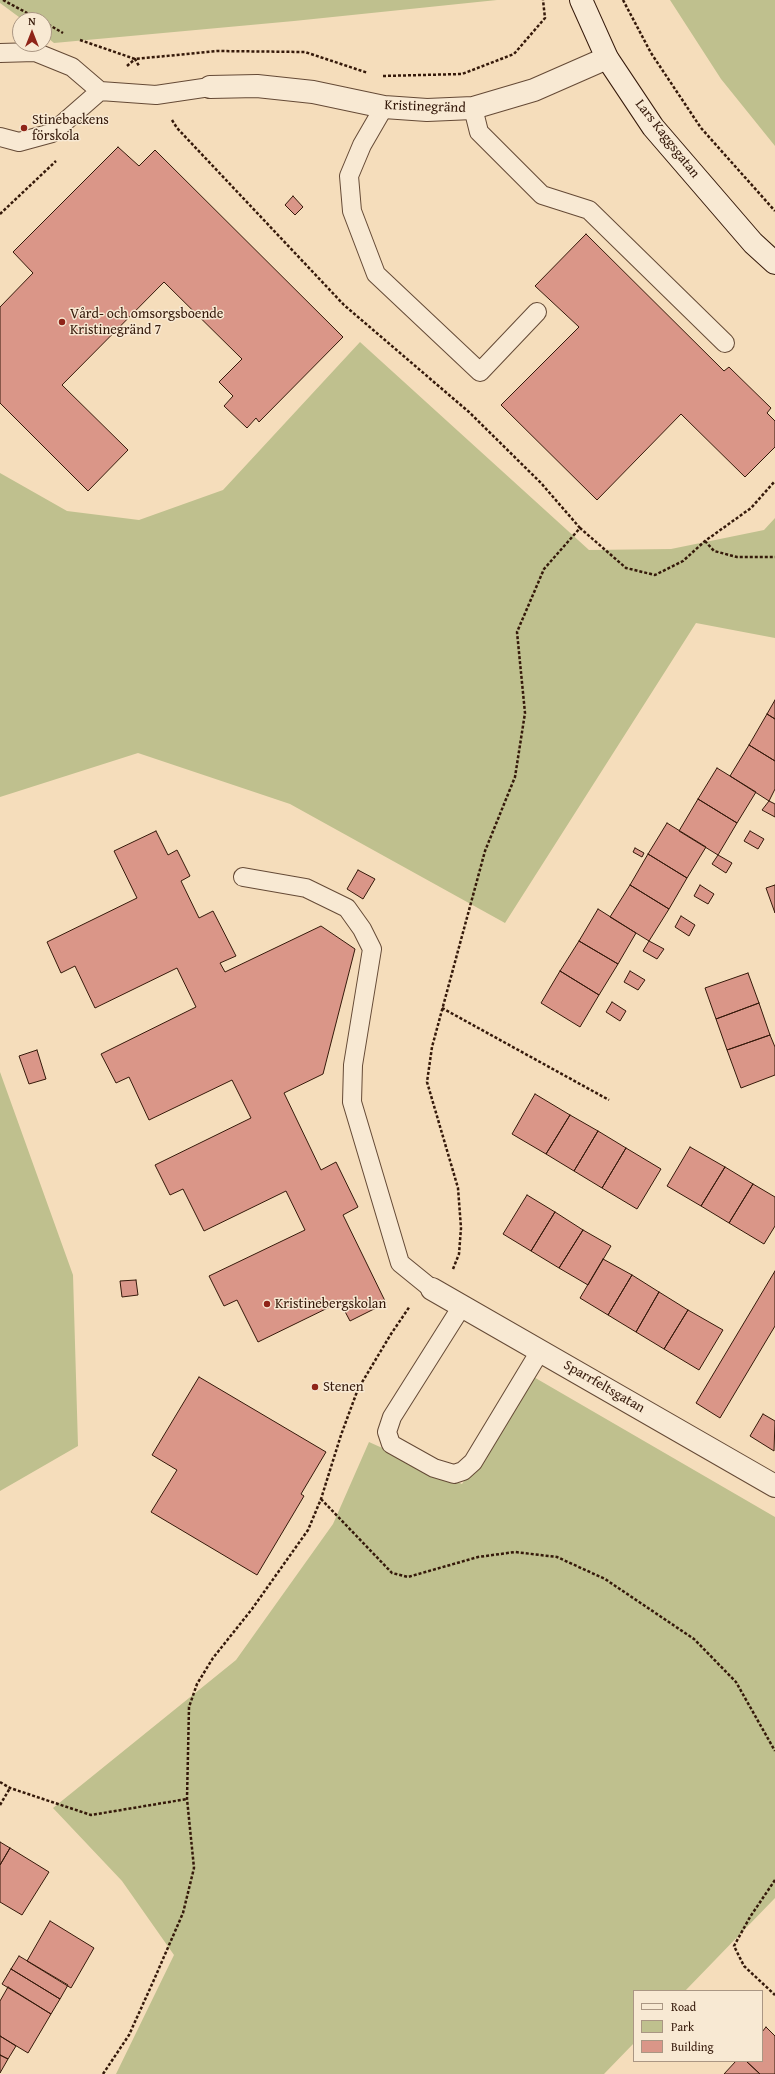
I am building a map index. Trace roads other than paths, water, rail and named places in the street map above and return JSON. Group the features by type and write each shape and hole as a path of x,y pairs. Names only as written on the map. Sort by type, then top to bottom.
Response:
{"street":[{"name":"Lars Kaggsgatan","path":"581,0 607,58 653,127 753,242 775,263"},
{"name":"Kristinegränd","path":"210,87 257,86 314,92 384,107 427,110 473,108 534,90 607,58"},
{"name":"Sparrfeltsgatan","path":"432,1288 775,1486"}],"lane":[{"path":"0,53 35,52 72,67 100,91 156,95 210,87"},
{"path":"0,137 19,142 52,133 100,91"},
{"path":"384,107 362,145 350,176 352,210 376,274 480,372 537,312"},
{"path":"473,108 479,132 542,195 589,210 725,343"},
{"path":"243,877 306,888 347,908 362,929 372,949 353,1065 352,1102 400,1263 432,1288"},
{"path":"462,1306 392,1417 387,1432 391,1444 434,1468 454,1474 463,1471 473,1462 540,1351"}],"place":[{"name":"Stinebackens förskola","path":"24,128"},
{"name":"Vård- och omsorgsboende Kristinegränd 7","path":"62,322"},
{"name":"Kristinebergskolan","path":"267,1304"},
{"name":"Stenen","path":"315,1387"}]}
